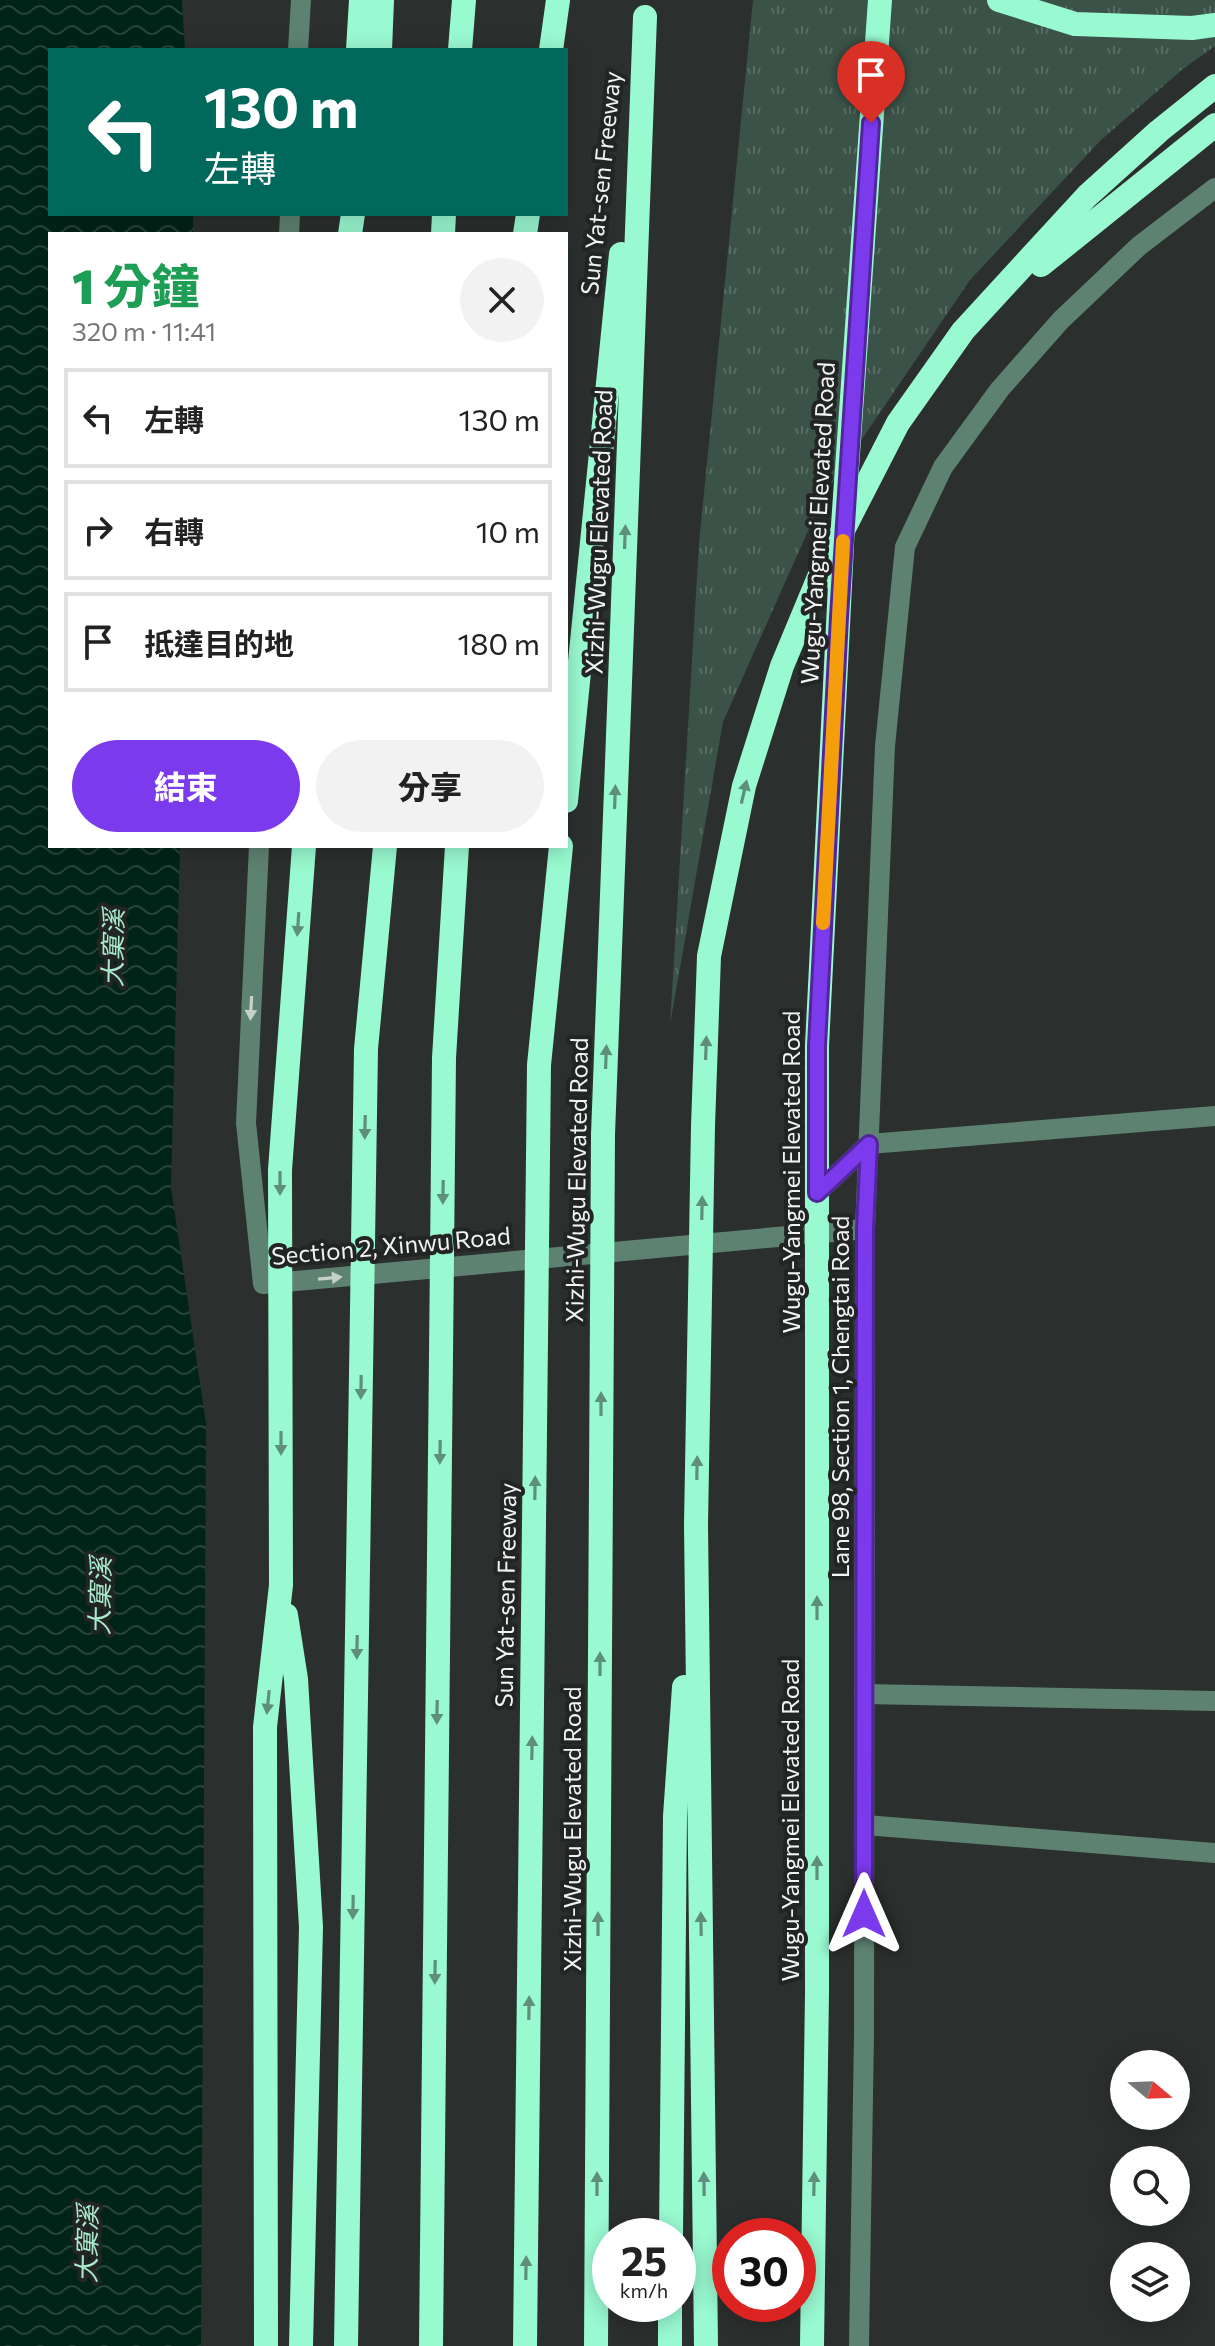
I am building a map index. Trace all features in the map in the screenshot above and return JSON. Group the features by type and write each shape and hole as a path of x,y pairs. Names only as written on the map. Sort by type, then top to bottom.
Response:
{"highway":[{"path":"358,48 361,0"},
{"path":"380,48 382,0"},
{"path":"460,48 464,0"},
{"path":"551,48 558,0"},
{"name":"Wugu-Yangmei Elevated Road","path":"812,2346 817,1993 817,1046 843,525 880,0"},
{"path":"999,0 1075,24 1192,28 1215,25"},
{"name":"Sun Yat-sen Freeway","path":"568,781 646,8"},
{"name":"Xizhi-Wugu Elevated Road","path":"596,2346 603,1135 646,8"},
{"path":"706,2346 696,1525 703,1126 709,956 744,786 782,666 819,577 898,423 963,331 1087,196 1215,86"},
{"path":"963,331 1215,125"},
{"path":"266,2346 265,1727 281,1585 280,1170 304,848"},
{"path":"346,2346 366,1049 385,848"},
{"path":"431,2346 444,1058 457,848"},
{"name":"Sun Yat-sen Freeway","path":"525,2346 539,1065 561,848"},
{"path":"671,2218 675,1816 696,1525"},
{"path":"281,1585 296,1679 311,1927 301,2346"},
{"path":"670,2322 670,2346"}],"street":[{"path":"298,48 301,0"},
{"name":"Lane 98, Section 1, Chengtai Road","path":"859,2346 864,2018 865,1229 885,746 905,547 943,467 1000,389 1061,320 1128,257 1215,188"},
{"name":"Section 2, Xinwu Road","path":"259,848 246,1123 263,1284 865,1229"},
{"path":"817,1193 869,1144 1215,1116"},
{"path":"864,1694 1215,1701"},
{"path":"865,1825 1215,1853"}],"green space":[{"path":"753,0 1215,0 1215,46 1183,69 1101,140 970,280 824,495 723,722 670,1025 699,543"}],"water":[{"name":"大窠溪","path":"0,0 182,0 185,48 48,48 48,216 193,216 193,232 48,232 48,848 180,848 171,1188 206,1423 201,2346 0,2346"}],"slow traffic":[{"path":"823,923 843,541"}],"route":[{"path":"864,1914 865,1229 869,1144 817,1193 817,1046 843,525 871,123"}]}
